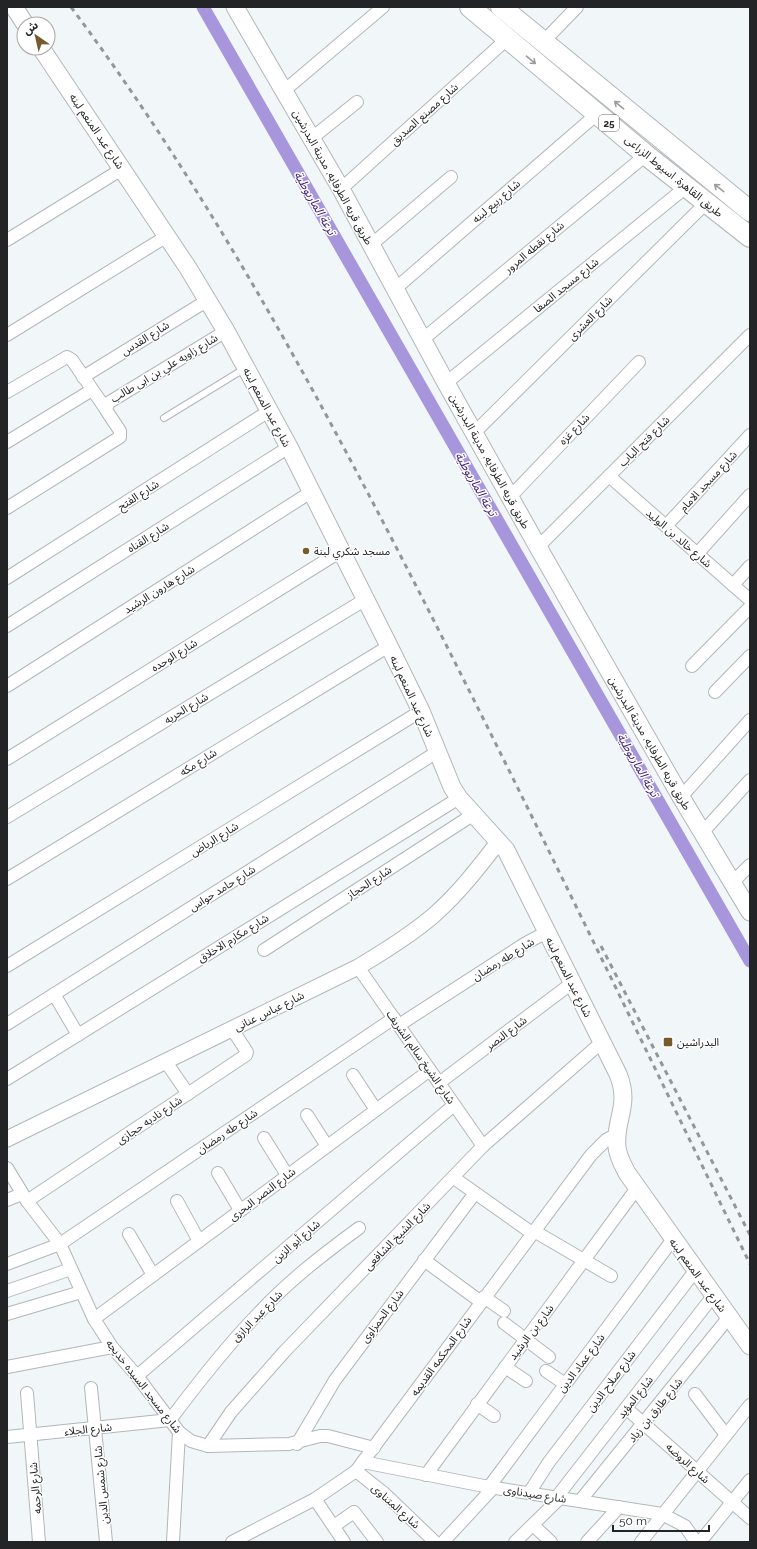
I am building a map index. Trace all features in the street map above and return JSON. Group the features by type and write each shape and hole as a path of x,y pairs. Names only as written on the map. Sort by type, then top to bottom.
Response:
{"highway":[{"name":"طريق القاهرة, اسيوط الزراعى","path":"470,7 646,155 750,237"},
{"name":"طريق القاهرة, اسيوط الزراعى","path":"501,7 750,211"}],"main road":[{"path":"14,7 20,16"},
{"name":"طريق قريه الطرفايه, مدينة البدرشين","path":"236,7 341,189 422,340 538,547 681,797 750,912"},
{"name":"شارع عبد المنعم لبنه","path":"46,56 208,300 226,331 288,447 366,599 421,711 446,775 459,798 499,840 512,861 622,1084 623,1107 617,1134 620,1159 637,1188 672,1240 750,1346"}],"street":[{"path":"285,90 383,7"},
{"path":"543,42 578,7"},
{"name":"شارع مصنع الصديق","path":"341,189 507,39"},
{"path":"312,138 357,102"},
{"name":"شارع ربيع لبنه","path":"395,289 597,114"},
{"name":"شارع نقطه المرور","path":"422,340 646,155"},
{"path":"7,240 122,169"},
{"path":"371,245 451,177"},
{"name":"شارع مسجد الصفا","path":"446,383 686,187"},
{"name":"شارع العشرى","path":"474,433 706,203"},
{"path":"7,335 166,236"},
{"name":"شارع القدس","path":"83,377 208,300"},
{"name":"شارع زاويه علي بن ابى طالب","path":"7,508 118,440 120,437 120,431 105,408 108,403 226,331"},
{"name":"شارع فتح الباب","path":"538,547 750,335"},
{"path":"7,392 67,357 72,360 105,408"},
{"name":"شارع غزه","path":"510,496 639,362"},
{"path":"7,442 92,390"},
{"name":"شارع الفتح","path":"7,578 269,411"},
{"name":"شارع مسجد الامام","path":"666,526 750,436"},
{"name":"شارع القناه","path":"7,626 288,447"},
{"name":"شارع خالد بن الوليد","path":"609,476 750,600"},
{"name":"شارع هارون الرشيد","path":"7,686 311,492"},
{"path":"698,554 750,495"},
{"name":"شارع الوحده","path":"7,759 341,551"},
{"path":"733,585 750,566"},
{"name":"شارع الحريه","path":"7,817 366,599"},
{"path":"692,666 750,607"},
{"name":"شارع مكه","path":"7,879 389,646"},
{"path":"715,692 750,656"},
{"name":"شارع الرياض","path":"7,966 421,711"},
{"path":"681,797 750,720"},
{"name":"شارع حامد حواس","path":"7,1024 437,752"},
{"path":"702,833 750,780"},
{"name":"شارع مكارم الاخلاق","path":"7,1079 459,798"},
{"name":"شارع الحجاز","path":"264,950 474,814"},
{"name":"شارع عباس عنانى","path":"7,1139 358,967 398,944 435,914 468,880 499,840"},
{"path":"732,883 750,865"},
{"name":"شارع طه رمضان","path":"7,1264 60,1244 396,1021 547,932"},
{"name":"شارع الشيخ سالم الشريف","path":"358,967 483,1146"},
{"name":"شارع النصر","path":"439,1083 572,983"},
{"path":"54,994 78,1034"},
{"name":"شارع ناديه حجازى","path":"7,1200 24,1197 188,1094 247,1054 232,1029"},
{"name":"شارع الشيخ الشافعى","path":"208,1446 231,1412 284,1352 454,1178 483,1146 561,1076 602,1042"},
{"path":"166,1062 188,1094"},
{"name":"شارع النصر البحرى","path":"94,1319 430,1070"},
{"path":"353,1075 376,1110"},
{"name":"شارع أبو الزين","path":"137,1376 454,1105"},
{"path":"306,1115 327,1146"},
{"name":"شارع المحكمه القديمه","path":"232,1542 250,1538 315,1499 360,1466 482,1299 591,1155 606,1140 617,1134"},
{"path":"264,1138 287,1175"},
{"name":"شارع مسجد السيده خديجه","path":"7,1168 24,1197 60,1244 94,1319 112,1347 137,1376 178,1432 191,1441 208,1446 297,1444 311,1438 328,1436 374,1448"},
{"path":"218,1173 240,1210"},
{"path":"454,1178 533,1232 611,1276"},
{"name":"شارع بن الرشيد","path":"426,1475 637,1188"},
{"name":"شارع الحمزاوى","path":"297,1444 335,1380 475,1193"},
{"path":"177,1201 199,1241"},
{"name":"شارع عبد الرازق","path":"170,1420 225,1349 256,1316 288,1284 359,1228"},
{"path":"129,1234 153,1275"},
{"name":"شارع عماد الدين","path":"442,1542 491,1488 565,1384 672,1240"},
{"path":"424,1260 482,1299 504,1317 526,1339 549,1356"},
{"path":"7,1291 71,1270"},
{"name":"شارع صلاح الدين","path":"529,1493 554,1456 695,1271"},
{"path":"7,1314 82,1292"},
{"name":"شارع المؤيد","path":"515,1542 558,1498 713,1296"},
{"name":"شارع طارق بن زياد","path":"580,1501 644,1424 729,1317"},
{"path":"7,1367 112,1347"},
{"path":"505,1367 526,1381"},
{"path":"546,1371 565,1384"},
{"name":"شارع شمس الدين","path":"91,1388 106,1542"},
{"name":"شارع الرحمه","path":"27,1393 39,1542"},
{"path":"695,1394 726,1435"},
{"path":"477,1404 494,1416"},
{"path":"641,1542 697,1470 750,1406"},
{"name":"شارع الروضه","path":"626,1408 750,1518"},
{"name":"شارع الجلاء","path":"7,1437 170,1420"},
{"path":"173,1542 178,1432"},
{"name":"شارع صيدناوى","path":"360,1466 426,1475 491,1488 662,1514 684,1526 693,1540"},
{"name":"شارع المتناوى","path":"360,1466 385,1494 435,1542"},
{"path":"693,1540 732,1502 750,1480"},
{"path":"315,1499 344,1542"},
{"path":"587,1542 619,1507"},
{"path":"334,1526 354,1512 377,1542"},
{"path":"533,1525 551,1542"}],"lane":[{"path":"164,418 246,368"}],"waterway":[{"name":"ترعة الماريوطية","path":"203,7 750,961"}],"railway":[{"path":"71,7 119,74 210,213 252,283 333,428 410,574 497,746 750,1264"},
{"path":"601,946 750,1235"}],"place":[{"name":"مسجد شكري لبنة","path":"306,551"},
{"name":"البدراشين","path":"668,1042"}]}
